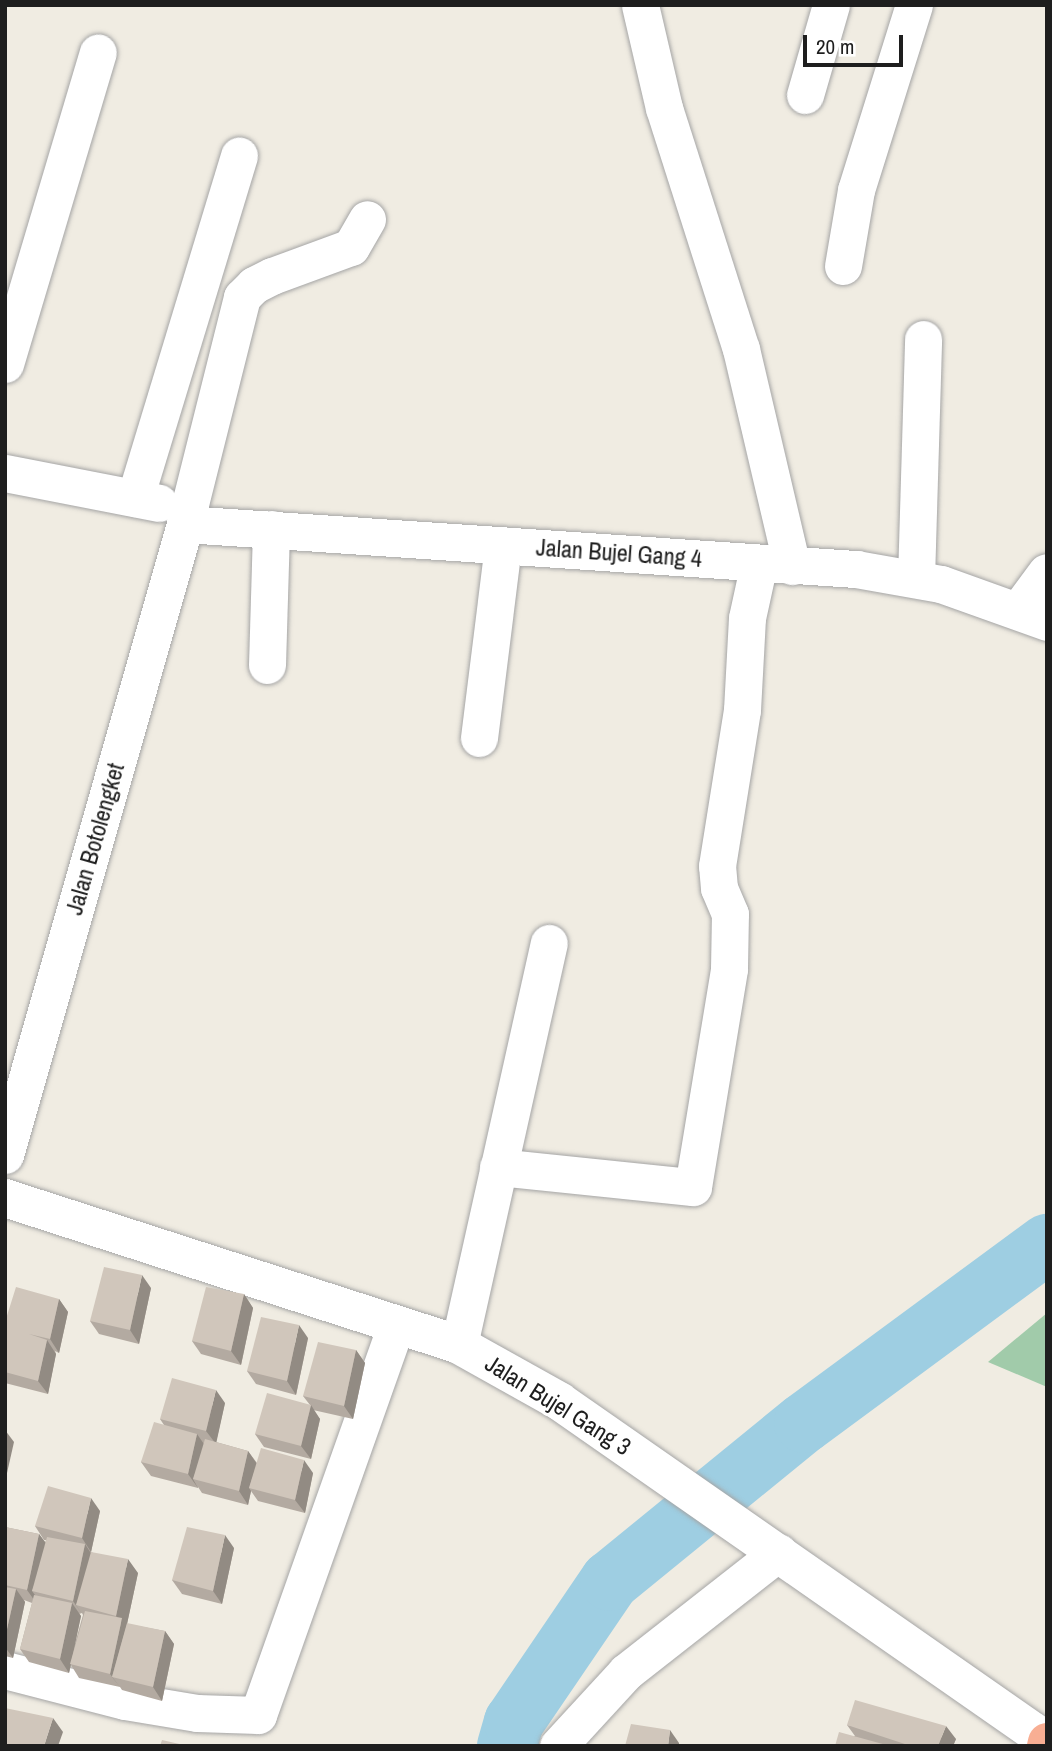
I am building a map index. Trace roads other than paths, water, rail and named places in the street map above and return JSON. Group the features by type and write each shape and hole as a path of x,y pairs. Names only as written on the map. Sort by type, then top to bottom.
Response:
{"street":[{"path":"498,1167 693,1187 729,969 730,914 719,888 717,866 742,710 747,618 807,566 664,108 640,5"},
{"path":"805,95 831,5"},
{"path":"843,266 856,190 914,5"},
{"path":"5,364 98,53"},
{"path":"135,498 239,155"},
{"name":"Jalan Botolengket","path":"5,1155 186,517 247,290 351,247 367,219"},
{"path":"916,579 923,339"},
{"name":"Jalan Bujel Gang 4","path":"5,473 135,498 186,517 271,528 807,566 916,579 1033,617"},
{"path":"267,665 271,528"},
{"path":"479,738 503,545"},
{"path":"1033,617 1047,573"},
{"path":"459,1345 548,943"},
{"name":"Jalan Bujel Gang 3","path":"5,1198 459,1345 538,1387 770,1546 1046,1743"},
{"path":"5,1670 125,1701 197,1713 258,1715 396,1325"},
{"path":"558,1746 626,1672 770,1546"}],"waterway":[{"path":"507,1746 514,1722 610,1581 804,1423 1047,1244"}]}
